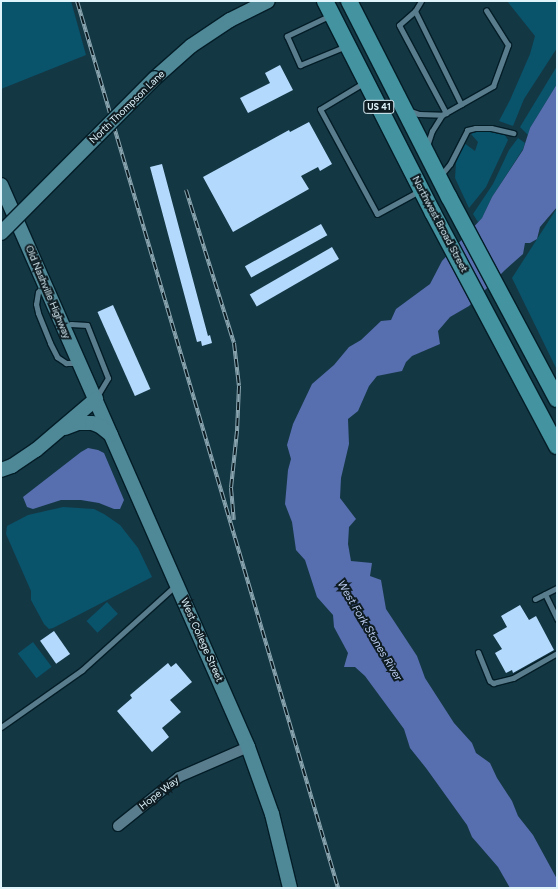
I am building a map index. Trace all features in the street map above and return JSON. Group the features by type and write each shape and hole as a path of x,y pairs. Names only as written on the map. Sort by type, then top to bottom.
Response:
{"main road":[{"name":"North Thompson Lane","path":"1,233 155,78 198,42 230,20 268,1"},
{"name":"Northwest Broad Street","path":"349,1 449,198 557,399"},
{"name":"Northwest Broad Street","path":"328,8 433,213 557,446"},
{"name":"Old Nashville Highway","path":"1,185 78,363 96,399"},
{"path":"1,470 12,466 36,450 96,399"},
{"name":"West College Street","path":"96,399 248,747 272,814 290,888"},
{"path":"57,431 78,423 92,423 100,426 112,436"}],"street":[{"name":"Hope Way","path":"118,826 179,777 248,747"}],"lane":[{"path":"421,1 416,11 399,25 406,35 438,96 444,114"},
{"path":"328,8 287,36 300,65 347,45"},
{"path":"426,151 432,131 444,114 493,86 508,45 486,10"},
{"path":"416,11 420,27 451,88 461,104"},
{"path":"366,81 320,109 377,214 421,190"},
{"path":"404,109 419,114 444,114"},
{"path":"439,178 450,164 466,130 475,128 490,128 513,133"},
{"path":"44,284 38,292 36,304 50,343 57,358 66,363 78,363"},
{"path":"63,326 71,324 87,325 108,378 96,399"},
{"path":"1,727 82,670 177,584"},
{"path":"535,599 557,588"},
{"path":"545,594 557,619"},
{"path":"478,652 490,681 493,683 513,678 557,653"}],"shaded area":[{"path":"1,1 71,1 86,55 1,89"},
{"path":"507,1 557,1 557,48 524,99 513,126 499,121 530,54 535,36"},
{"path":"557,66 557,84 530,128 528,135 520,127"},
{"path":"477,131 503,132 508,140 486,187 469,208 455,178 456,163 464,143 475,151 478,142 471,134"},
{"path":"518,138 525,143 523,149 492,197 482,218 478,222 473,214 493,184 509,150"},
{"path":"557,208 557,370 512,278"},
{"path":"63,507 94,509 120,525 138,548 152,577 49,629 44,624 31,600 31,591 6,534 7,526 28,515"},
{"path":"107,602 118,614 97,633 87,621"},
{"path":"33,642 52,667 36,678 18,653"}],"water":[{"name":"West Fork Stones River","path":"557,84 557,207 540,227 537,239 530,243 525,243 523,254 469,306 450,317 438,331 440,344 412,356 406,362 402,371 377,376 369,386 358,411 348,419 349,444 341,478 340,498 356,519 349,527 348,544 351,561 372,563 370,576 381,580 386,609 417,656 425,678 454,723 472,743 476,753 490,763 497,778 512,801 518,816 533,835 557,879 557,888 510,888 498,867 472,837 467,825 410,748 404,729 365,676 355,667 344,667 348,653 334,627 333,615 317,597 305,560 296,550 292,522 285,504 288,470 291,459 287,445 293,424 312,384 334,365 349,347 361,340 381,321 391,320 396,309 430,284 442,261 482,218 492,197 523,150 530,128"},
{"path":"88,448 104,453 124,500 120,509 114,509 99,503 81,500 61,500 33,509 27,507 23,497"}],"building":[{"path":"280,65 293,90 248,113 240,98 270,83 265,73"},
{"path":"309,122 332,164 320,171 318,167 301,176 309,189 233,232 203,177 289,130 290,132"},
{"path":"162,164 208,336 210,335 212,343 202,346 201,341 197,342 150,167"},
{"path":"321,224 327,235 251,278 245,266"},
{"path":"332,247 339,259 257,307 250,294"},
{"path":"113,305 150,389 135,396 97,312"},
{"path":"520,605 529,620 536,616 554,650 513,673 512,670 506,673 495,653 502,649 493,635 507,627 501,616"},
{"path":"54,631 70,654 56,664 40,641"},
{"path":"168,663 171,667 176,663 192,682 170,700 181,712 162,728 169,737 152,752 117,711 132,698 130,695"}],"railway":[{"path":"77,1 338,888"},
{"path":"186,190 234,343 239,386 237,431 231,488 234,520"}]}
